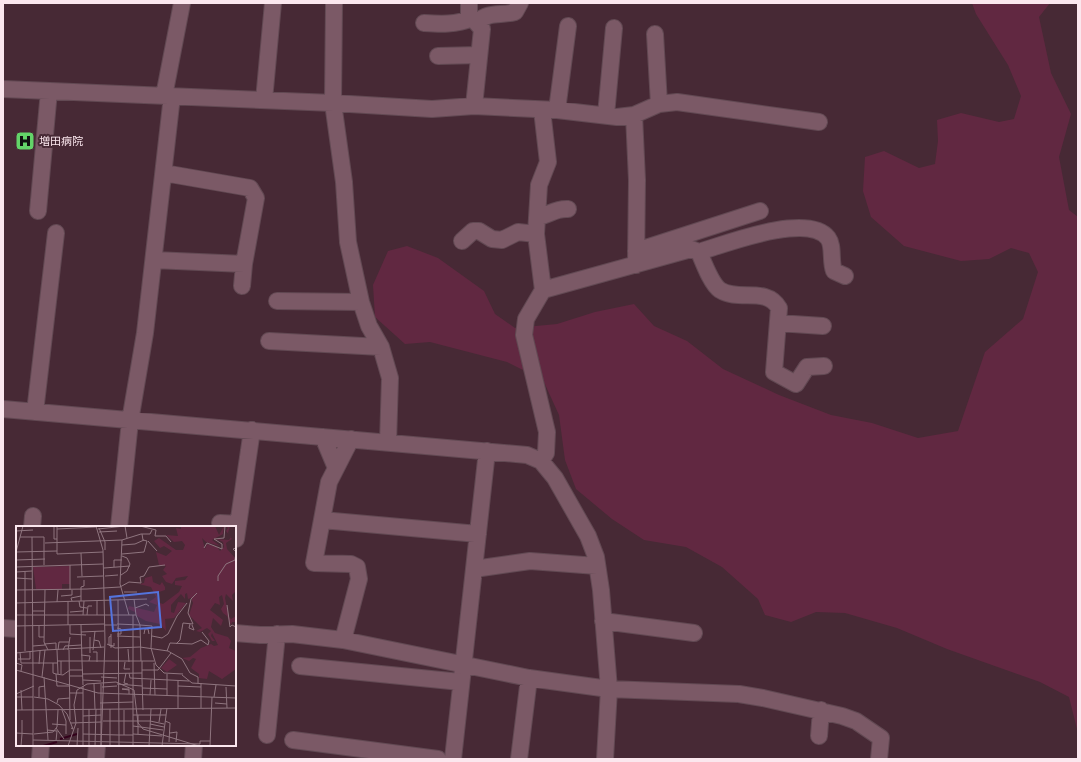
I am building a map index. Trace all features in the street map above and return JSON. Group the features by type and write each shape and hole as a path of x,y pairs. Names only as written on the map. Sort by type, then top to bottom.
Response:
{"street":[{"path":"119,526 130,421 146,333 164,173 168,96 182,3"},
{"path":"264,100 273,3"},
{"path":"334,3 333,102 344,182 348,242 361,302 369,326 380,347 390,378 388,443"},
{"path":"424,23 448,24 460,22 472,14 506,14 515,12 520,3"},
{"path":"472,14 482,29 474,106"},
{"path":"541,461 546,453 547,432 524,335 526,319 542,290 536,234 539,185 548,162 550,110 568,26"},
{"path":"606,115 614,28"},
{"path":"656,34 659,104"},
{"path":"438,56 479,55"},
{"path":"3,89 333,102 432,109 474,106 550,110 617,117 634,115 659,104 677,102 819,122"},
{"path":"38,211 48,91"},
{"path":"634,115 637,180 636,258"},
{"path":"164,173 250,188 256,198 244,264 242,286"},
{"path":"537,217 543,216 560,208 568,209"},
{"path":"542,290 636,258 760,211"},
{"path":"636,258 691,249 699,252 777,230 797,228 812,229 824,234 829,240 831,263 834,271 845,276"},
{"path":"462,241 473,231 479,231 492,239 502,240 518,232 536,234"},
{"path":"35,412 56,233"},
{"path":"699,252 719,290 731,294 767,296 774,300 779,308 774,372 796,384 807,367 824,366"},
{"path":"154,260 244,264"},
{"path":"277,301 361,302"},
{"path":"778,323 823,326"},
{"path":"269,340 380,347"},
{"path":"3,409 487,451 527,455 541,461 555,478 588,536 597,566 604,621 609,689 605,759"},
{"path":"236,531 252,430"},
{"path":"323,437 336,468"},
{"path":"343,640 359,580 359,572 357,567 351,564 314,563 329,482 351,439"},
{"path":"453,759 487,451"},
{"path":"322,520 478,534"},
{"path":"220,523 226,526"},
{"path":"474,569 530,561 597,566"},
{"path":"604,621 694,633"},
{"path":"3,628 16,629"},
{"path":"236,633 292,634 343,640 529,678 609,689 739,694 821,710 856,721 881,738 879,759"},
{"path":"267,735 277,634"},
{"path":"300,666 461,682"},
{"path":"519,759 529,678"},
{"path":"819,736 821,710"},
{"path":"293,740 438,759"},
{"path":"40,746 40,759"},
{"path":"96,759 97,746"},
{"path":"193,759 194,746"}],"shaded area":[{"path":"972,3 1050,3 1039,17 1051,73 1071,114 1059,157 1069,210 1078,217 1078,733 1069,697 1040,682 947,649 897,628 845,613 816,612 791,622 765,615 758,599 722,567 686,547 644,540 612,519 576,489 565,460 559,415 543,380 507,362 430,342 405,344 375,317 373,285 388,251 407,246 438,258 484,291 495,314 515,328 557,324 595,312 634,304 654,326 687,341 723,369 779,395 831,415 872,423 918,438 958,431 985,352 1023,319 1038,272 1029,253 1011,248 989,259 961,261 904,246 871,217 863,191 865,157 884,151 919,168 935,164 938,141 937,120 961,113 999,122 1014,119 1021,96 1008,65 976,14"}],"place":[{"name":"増田病院","path":"25,141"}]}
